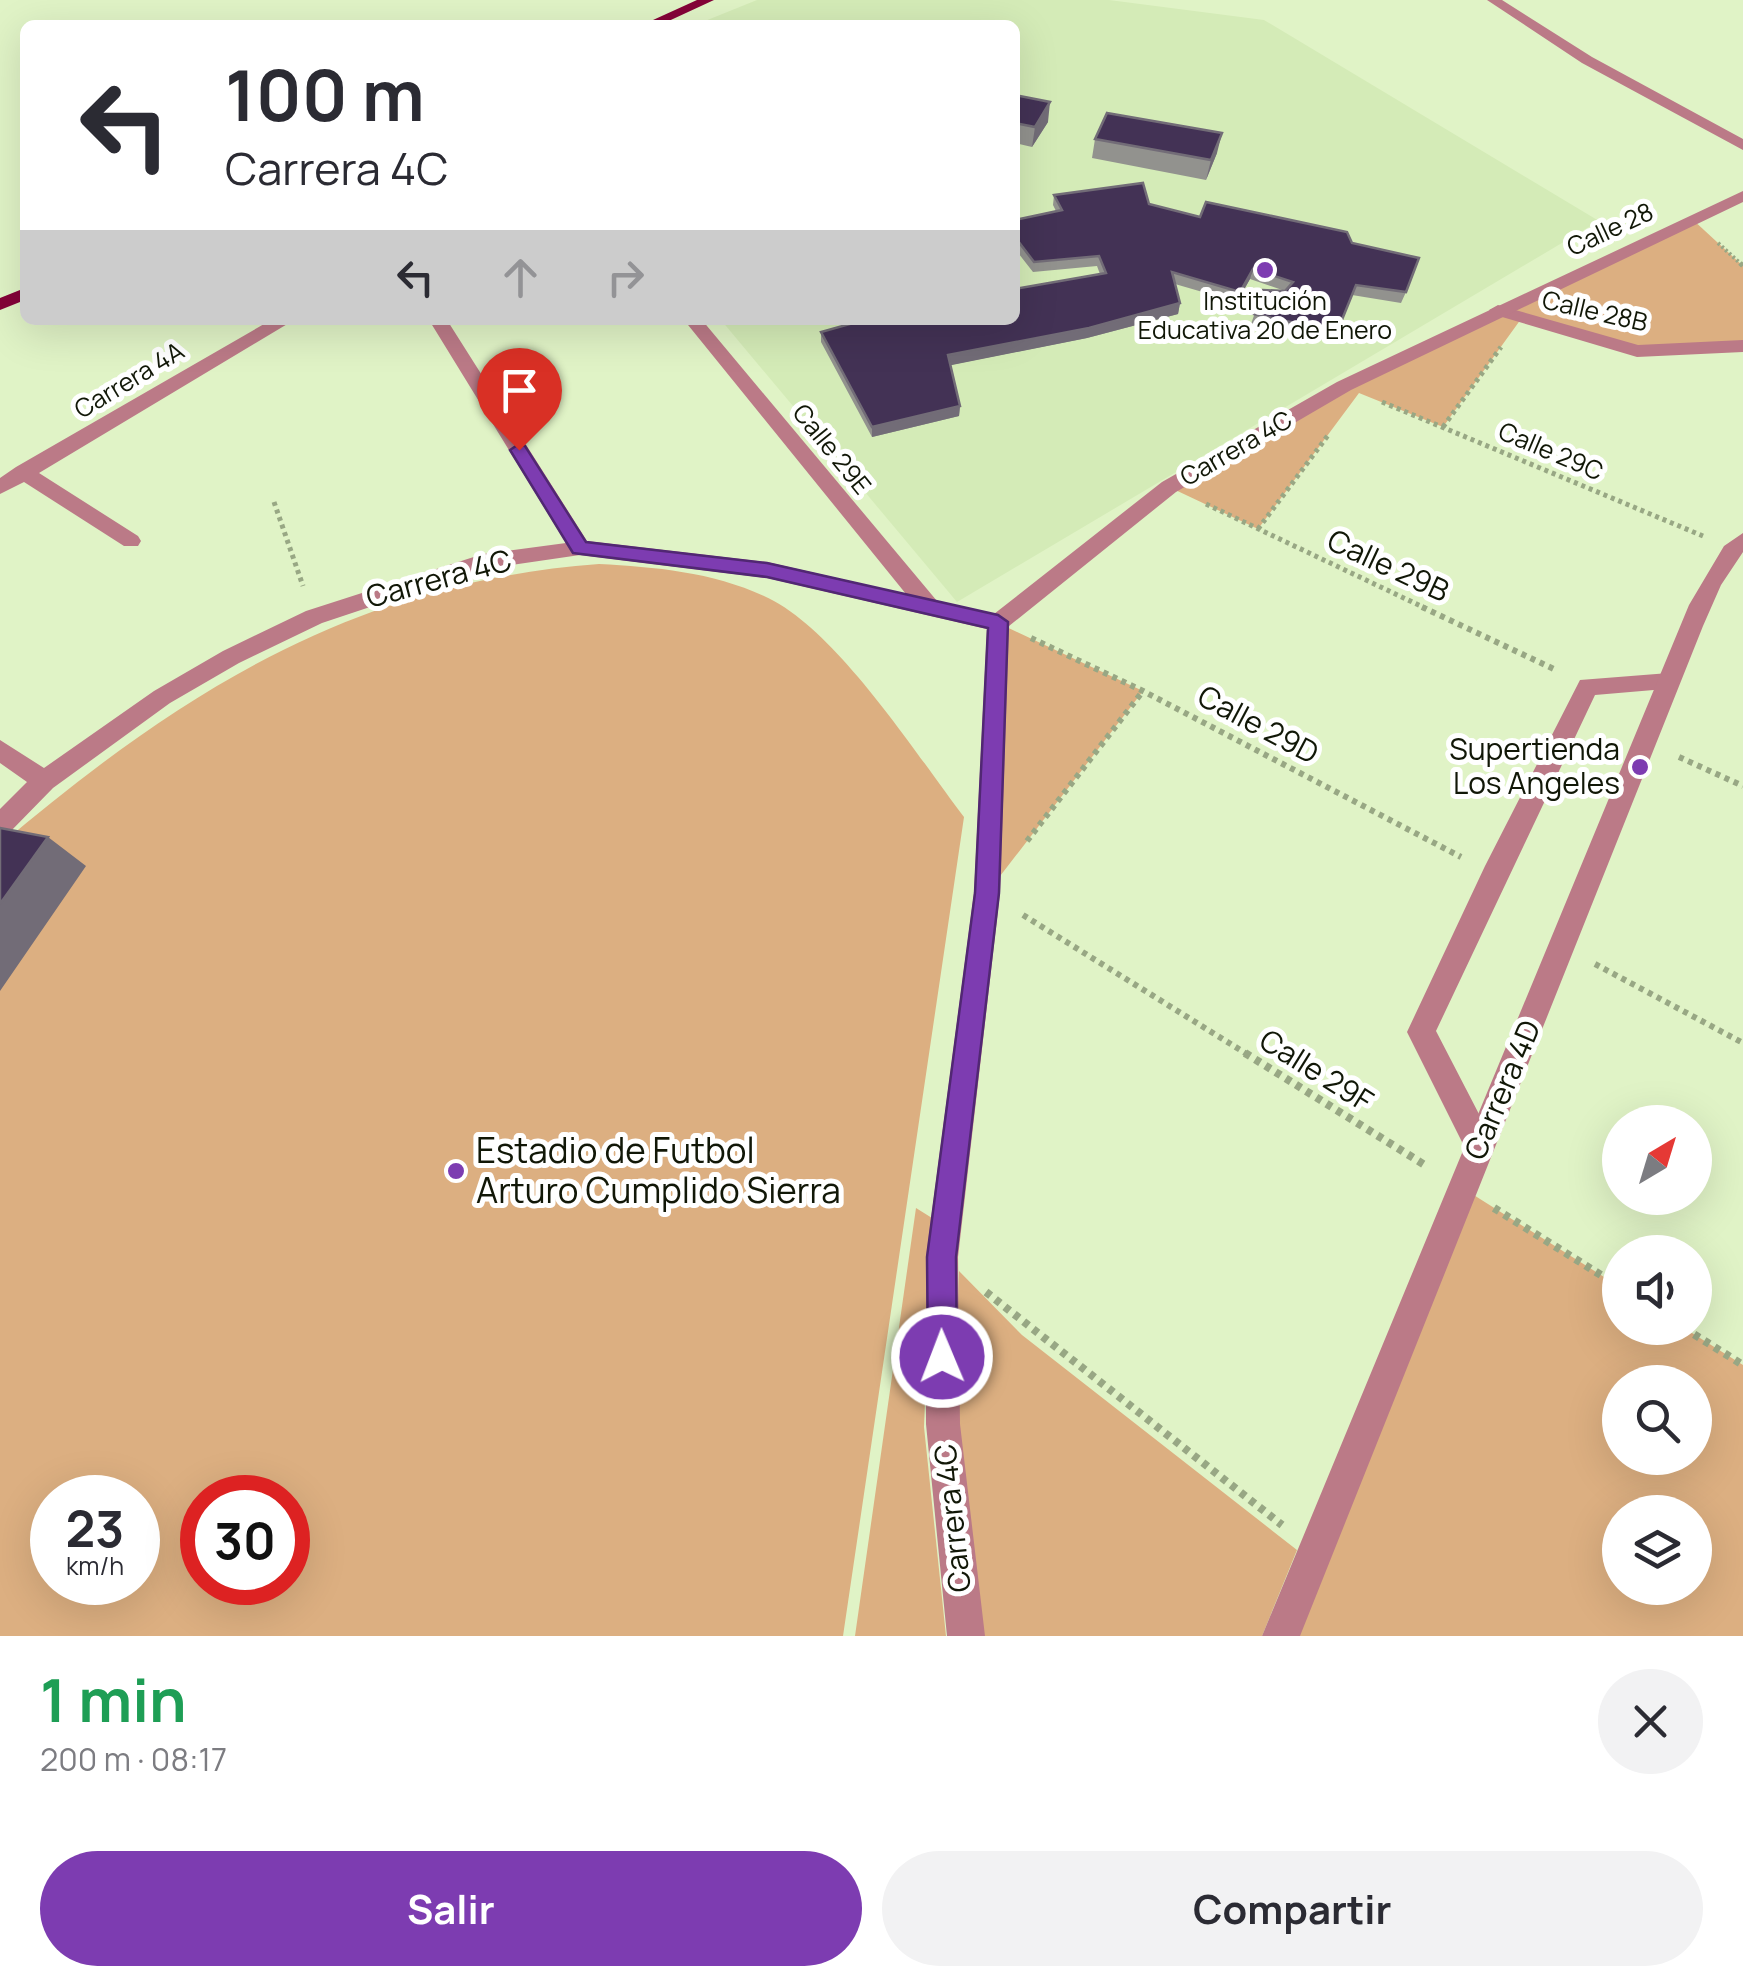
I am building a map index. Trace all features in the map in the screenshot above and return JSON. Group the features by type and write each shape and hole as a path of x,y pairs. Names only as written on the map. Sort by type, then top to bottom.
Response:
{"main road":[{"path":"662,20 708,0"}],"street":[{"path":"1493,0 1587,60 1743,145"},
{"name":"Calle 28","path":"1498,310 1743,196"},
{"name":"Calle 28B","path":"1498,310 1637,351 1743,346"},
{"name":"Carrera 4C","path":"0,825 44,781 162,697 314,617 483,562 580,548 767,570 998,622 1169,486 1498,310"},
{"name":"Carrera 4A","path":"0,487 276,325"},
{"path":"441,325 580,548"},
{"name":"Calle 29E","path":"698,325 932,610"},
{"path":"23,472 131,541"},
{"name":"Carrera 4D","path":"1282,1636 1461,1187 1670,682 1737,544"},
{"name":"Carrera 4C","path":"966,1636 943,1424 942,1257 987,893 998,622"},
{"path":"1480,1145 1421,1032 1588,686 1670,682"},
{"path":"0,750 44,781"}],"path":[{"path":"1443,427 1521,319"},
{"path":"1258,529 1352,390"},
{"name":"Calle 29C","path":"1352,390 1737,544"},
{"name":"Calle 29B","path":"1169,486 1588,686"},
{"path":"274,502 314,617"},
{"name":"Calle 29D","path":"998,622 1143,691 1494,874"},
{"path":"987,893 1143,691"},
{"path":"1646,741 1743,786"},
{"name":"Calle 29F","path":"987,893 1602,1277"},
{"path":"1563,947 1743,1043"},
{"path":"942,1257 1314,1550"},
{"path":"1711,1345 1743,1365"}],"shaded area":[{"name":"Institución Educativa 20 de Enero","path":"757,0 1109,0 1264,20 1599,221 957,602 725,325 1020,325 1020,20 707,20"},
{"path":"1691,218 1743,266 1743,346 1637,351 1521,319 1443,427 1359,393 1258,529 1169,487 1344,386"},
{"name":"Estadio de Futbol Arturo Cumplido Sierra","path":"599,564 704,576 764,596 791,612 846,663 964,817 843,1636 0,1636 0,845 68,789 205,693 350,620 428,594 511,575"},
{"path":"998,623 1143,691 987,893"},
{"path":"1461,1187 1602,1276 1602,1345 1711,1345 1743,1365 1743,1636 1281,1636"},
{"path":"916,1208 932,1218 924,1427 946,1636 855,1636"},
{"path":"959,1271 1022,1335 1297,1550 1262,1636 983,1636 955,1423"}],"building":[{"path":"1020,96 1050,102 1035,127 1020,124"},
{"path":"1107,113 1222,133 1211,160 1095,139"},
{"path":"1143,183 1149,204 1200,217 1206,202 1347,232 1352,243 1419,258 1406,292 1356,285 1337,332 1254,314 1263,290 1285,291 1293,282 1253,269 1240,292 1172,272 1180,303 1089,328 948,355 960,406 872,427 821,332 846,325 1020,325 1020,288 1106,273 1099,256 1034,262 1020,244 1020,219 1062,210 1054,195"},
{"path":"0,828 48,837 0,904"}],"place":[{"name":"Institución Educativa 20 de Enero","path":"1265,270"},
{"name":"Supertienda Los Angeles","path":"1640,767"},
{"name":"Estadio de Futbol Arturo Cumplido Sierra","path":"456,1171"}],"route":[{"path":"519,450 580,548 767,570 998,622 987,893 942,1257 942,1357"}]}
